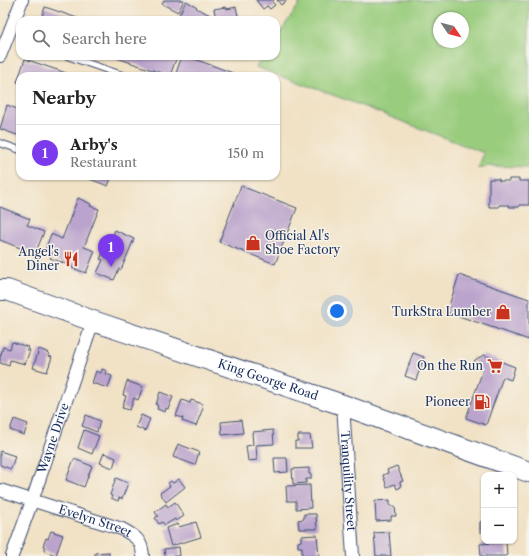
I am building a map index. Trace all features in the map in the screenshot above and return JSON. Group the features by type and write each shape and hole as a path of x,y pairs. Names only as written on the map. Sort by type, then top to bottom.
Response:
{"main road":[{"name":"King George Road","path":"2,287 93,321 343,405 529,472"}],"street":[{"path":"0,56 22,0"},
{"name":"Wayne Drive","path":"12,556 93,321"},
{"name":"Tranquility Street","path":"343,405 353,556"},
{"name":"Evelyn Street","path":"0,490 122,529 136,537 143,550 144,556"}],"lane":[{"path":"77,60 107,72"},
{"path":"0,143 16,149"}],"green space":[{"path":"302,0 529,0 529,167 489,166 478,168 484,153 280,76 280,72 270,72 256,67 261,60 280,60 280,32"}],"building":[{"path":"164,0 184,0 178,12 162,4"},
{"path":"256,0 274,0 272,2 275,5 270,9 267,6 263,9"},
{"path":"277,0 287,0 281,5"},
{"path":"186,1 210,15 181,16 179,15"},
{"path":"45,7 71,16 42,16"},
{"path":"236,7 238,16 215,16 214,9"},
{"path":"25,60 28,60 63,72 20,72"},
{"path":"123,60 176,60 171,72 158,72"},
{"path":"181,60 197,60 230,72 176,72"},
{"path":"7,105 16,108 16,135 0,129"},
{"path":"489,179 509,181 509,179 519,179 519,181 529,181 529,205 509,207 509,205 499,205 499,207 489,207"},
{"path":"92,180 110,180 108,186"},
{"path":"241,186 297,208 275,264 219,242"},
{"path":"78,198 91,204 90,206 99,209 84,247 95,251 86,273 50,258 52,253 45,250 51,234 62,239"},
{"path":"0,207 30,219 27,225 44,232 35,254 0,240"},
{"path":"115,230 134,239 121,270 119,269 114,280 97,273 103,260 100,259"},
{"path":"459,275 529,299 529,340 447,312"},
{"path":"12,342 28,347 27,350 30,350 25,364 10,360 9,366 0,363 3,347 10,349"},
{"path":"39,349 49,353 48,356 52,357 47,372 33,368"},
{"path":"413,353 424,357 416,380 405,376"},
{"path":"484,355 515,367 511,380 503,377 486,425 466,418 483,370 472,367 475,360"},
{"path":"102,369 107,371 106,374 112,376 108,388 92,383 96,371 101,373"},
{"path":"127,381 143,387 138,400 134,398 130,410 122,408 126,396 123,395"},
{"path":"160,392 173,397 168,409 166,408 165,412 157,409 158,406 156,405"},
{"path":"182,400 190,403 191,400 203,404 201,407 203,408 196,426 182,421 183,418 176,416"},
{"path":"86,415 100,421 97,432 82,426"},
{"path":"141,415 150,419 145,431 136,427"},
{"path":"14,419 28,424 24,435 10,430"},
{"path":"241,420 243,433 222,435 221,422"},
{"path":"84,430 99,436 92,454 78,448"},
{"path":"273,430 274,444 256,445 257,460 248,461 246,446 253,445 252,432"},
{"path":"298,435 310,435 312,448 295,448 295,441 298,441"},
{"path":"178,444 199,452 195,465 173,457"},
{"path":"0,451 15,456 11,469 0,465"},
{"path":"104,453 116,458 113,468 100,463"},
{"path":"274,458 287,458 288,472 275,473"},
{"path":"74,459 92,466 84,487 66,480"},
{"path":"397,466 403,481 400,482 401,487 397,489 395,484 387,487 383,475 388,473 387,470"},
{"path":"309,468 311,479 306,479 306,483 293,484 292,469"},
{"path":"116,478 128,483 122,499 119,498 118,501 111,498 112,496 110,495"},
{"path":"179,479 185,487 166,502 160,493 170,486 168,483 171,481 173,483"},
{"path":"310,485 311,508 296,509 296,501 287,501 286,486"},
{"path":"390,500 390,506 395,506 396,516 391,516 391,520 376,521 375,501"},
{"path":"175,502 184,516 165,525 162,522 159,524 155,518 158,516 155,512 166,504 168,507"},
{"path":"304,514 316,514 317,529 299,529 298,520 304,519"},
{"path":"196,522 201,537 171,546 166,528 178,524 179,527"},
{"path":"481,522 481,532 480,532"},
{"path":"51,531 63,535 56,555 44,551 45,547 43,546"},
{"path":"389,532 391,556 376,556 374,533"},
{"path":"317,535 319,556 302,556 302,547 298,547 298,542 301,541 301,536"},
{"path":"480,544 506,544 507,556 481,556"},
{"path":"179,547 180,556 165,556 164,549"},
{"path":"109,552 109,556 95,556 95,553"}],"place":[{"name":"Official Al's Shoe Factory","path":"253,243"},
{"name":"Angel's Diner","path":"71,259"},
{"name":"Arby's","path":"111,267"},
{"name":"TurkStra Lumber","path":"503,312"},
{"name":"On the Run","path":"495,366"},
{"name":"Pioneer","path":"482,402"}]}
